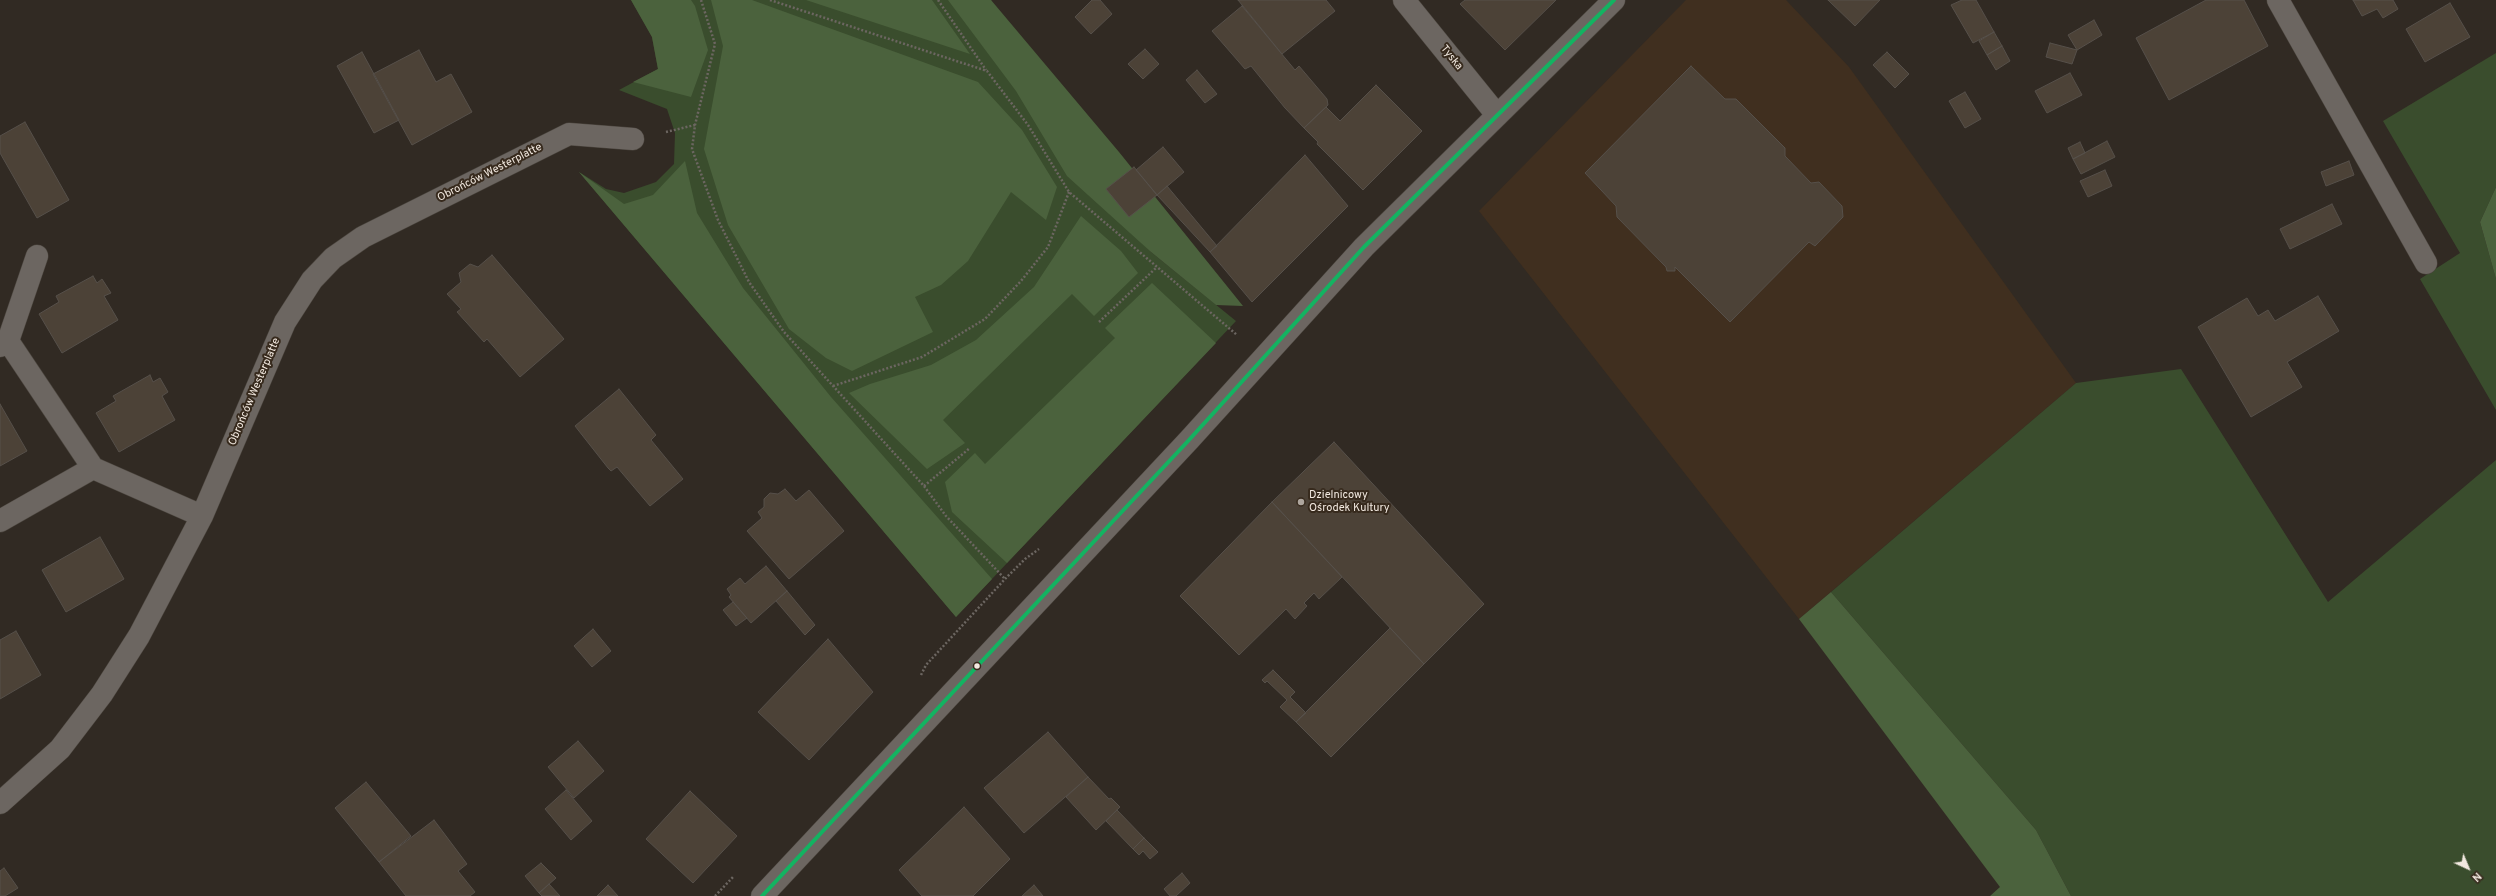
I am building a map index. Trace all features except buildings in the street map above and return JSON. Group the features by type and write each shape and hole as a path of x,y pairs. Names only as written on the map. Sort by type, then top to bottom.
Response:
{"street":[{"name":"Tyska","path":"1404,0 1497,115"},
{"path":"762,896 1189,440 1364,248 1614,0"},
{"path":"2278,0 2426,264"},
{"name":"Obrońców Westerplatte","path":"0,803 60,749 102,694 139,636 202,516 285,322 312,280 333,258 363,237 569,134 633,139"},
{"path":"37,256 4,343 93,468 202,516"},
{"path":"0,521 93,468"}],"path":[{"path":"701,0 715,44 694,125 692,149 718,220 748,282 784,332 924,486 946,516 1005,579"},
{"path":"770,0 987,71"},
{"path":"938,0 987,71 1028,125 1069,192 1237,335"},
{"path":"833,386 922,357 985,319 1021,281 1048,247 1069,192"},
{"path":"1099,322 1156,267"},
{"path":"924,486 970,448"},
{"path":"926,665 1017,567"}],"shaded area":[{"path":"1686,0 1786,0 1849,67 2076,383 1799,619 1479,211"}],"green space":[{"path":"631,0 991,0 1086,181 1151,252 1236,321 956,617 579,172 606,189 624,193 656,182 674,164 675,133 667,109 619,90 658,69 652,37"},
{"path":"631,0 691,0 695,6 708,50 691,97 633,82 658,69 652,37"},
{"path":"711,0 752,0 978,82 1022,130 1057,187 1046,220 1011,192 968,261 941,285 915,297 933,332 852,371 826,358 789,329 728,225 704,149 723,46"},
{"path":"806,0 932,0 970,54"},
{"path":"948,0 991,0 1119,152 1243,306 1216,305 1151,252 1067,176 1016,91"},
{"path":"2496,53 2496,187 2480,222 2496,279 2496,410 2420,279 2460,253 2383,121"},
{"path":"685,161 697,213 743,288 831,397 992,579 956,617 579,172 624,204 653,195"},
{"path":"2496,187 2496,279 2480,222"},
{"path":"1081,216 1121,251 1138,273 1094,316 1072,294 943,420 965,443 927,469 849,393 870,384 931,365 976,340 1034,287"},
{"path":"1152,283 1216,343 1007,563 952,512 945,482 975,453 985,464 1115,338 1105,328"},
{"path":"2181,369 2328,602 2496,460 2496,896 2071,896 2036,830 1831,592 2076,383"},
{"path":"1831,592 2036,830 2071,896 1990,896 2000,887 1799,619"}],"transit line":[{"path":"762,896 1189,440 1364,247 1614,0"}],"place":[{"name":"Dzielnicowy Ośrodek Kultury","path":"1301,502"}]}
